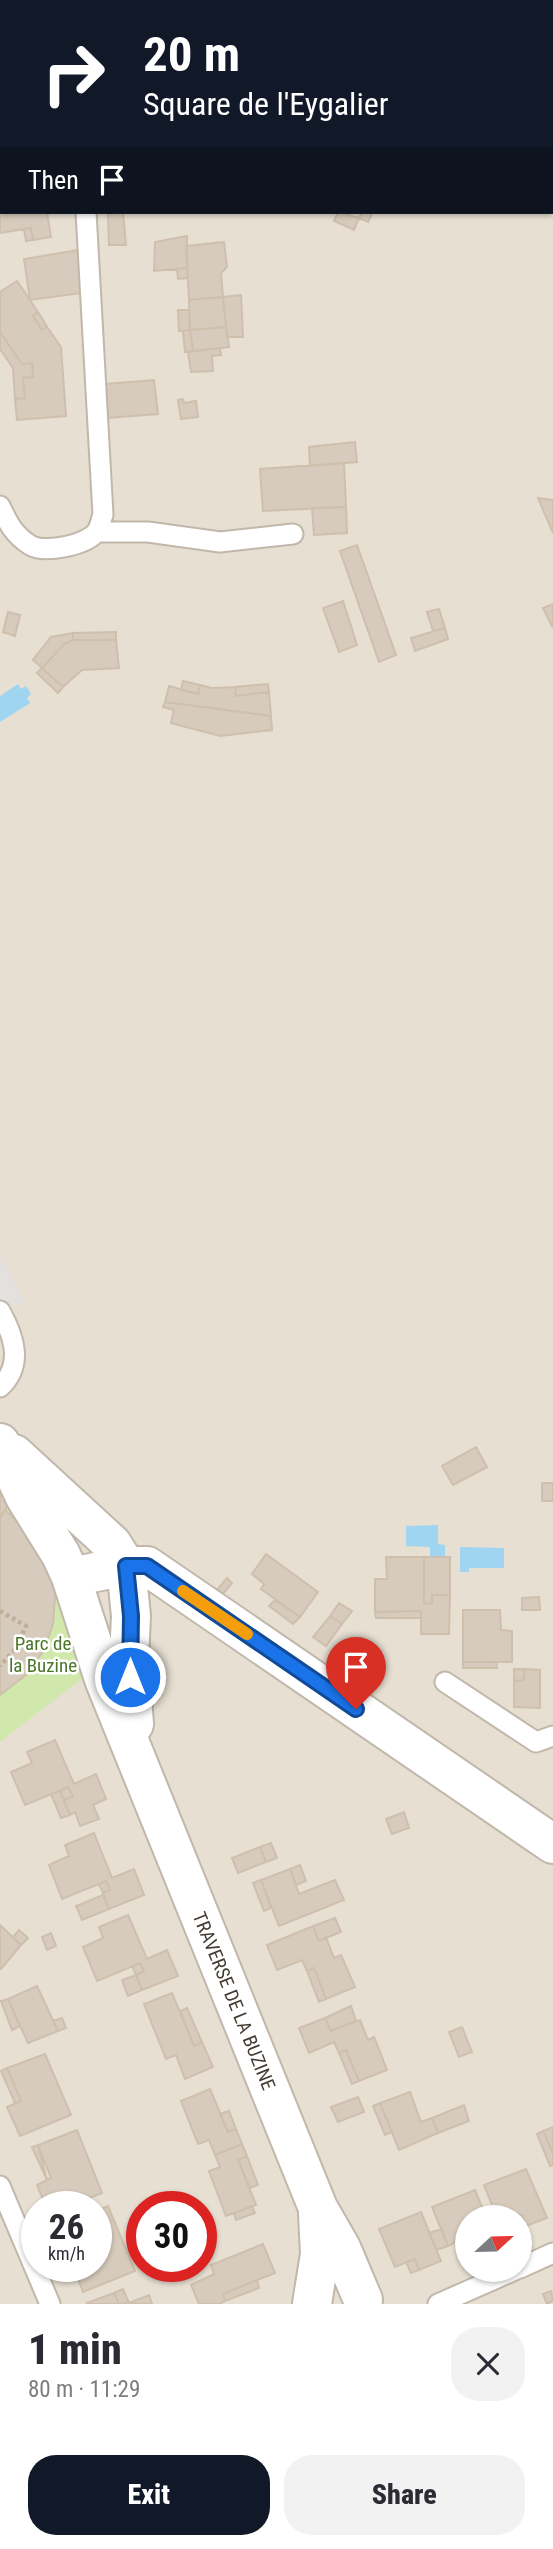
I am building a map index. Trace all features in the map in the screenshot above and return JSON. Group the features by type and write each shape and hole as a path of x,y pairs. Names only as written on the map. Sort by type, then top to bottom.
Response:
{"street":[{"name":"TRAVERSE DE LA BUZINE","path":"0,1442 119,1555 131,1616 131,1715 151,1794"},
{"name":"TRAVERSE DE LA BUZINE","path":"0,1442 25,1497 66,1566 104,1679 317,2208 341,2248 365,2302"},
{"path":"66,1566 119,1555 147,1566 553,1844"},
{"name":"TRAVERSE DE LA BUZINE","path":"312,2304 320,2254 317,2208"},
{"path":"312,2304 328,2296 346,2294 365,2302"}],"lane":[{"path":"86,214 103,515 97,532"},
{"path":"0,506 12,530 33,548 58,549 83,541 97,532 148,532 220,542 293,534"},
{"path":"0,1311 13,1333 15,1353 13,1369 0,1387"},
{"path":"445,1682 536,1742 553,1736"},
{"path":"0,2186 50,2304"},
{"path":"532,2263 553,2253"},
{"path":"438,2304 488,2282"}],"path":[{"path":"0,1611 26,1626 16,1648 0,1666"}],"shaded area":[{"path":"0,214 553,214 553,2304 0,2304"},
{"path":"0,1257 5,1262 24,1303 0,1311"}],"green space":[{"name":"Parc de la Buzine","path":"0,1473 94,1669 0,1742"}],"water":[{"path":"18,684 21,689 26,686 31,694 27,698 30,703 0,722 0,696"},
{"path":"438,1525 438,1544 445,1545 445,1571 430,1572 430,1547 406,1546 406,1526"},
{"path":"460,1547 504,1548 504,1568 469,1568 469,1572 460,1572"}],"building":[{"path":"0,214 47,214 51,237 33,240 31,228 0,233"},
{"path":"108,214 123,214 126,245 109,245"},
{"path":"337,214 359,218 354,230 334,221"},
{"path":"361,214 372,214 368,222 359,218"},
{"path":"31,228 33,240 26,241 24,229"},
{"path":"187,236 187,268 154,271 155,242"},
{"path":"224,242 227,267 221,273 223,297 189,300 186,246"},
{"path":"79,250 82,293 30,300 24,259"},
{"path":"187,268 188,278 178,279 177,269"},
{"path":"17,281 38,312 33,316 42,330 47,327 61,347 66,416 17,420 15,399 25,398 23,378 33,377 32,363 22,364 0,332 0,292"},
{"path":"241,295 243,337 227,337 223,297"},
{"path":"223,297 226,327 190,330 189,300"},
{"path":"178,310 189,310 190,330 179,331"},
{"path":"38,312 47,327 42,330 33,316"},
{"path":"226,327 229,347 193,351 190,330"},
{"path":"190,330 193,351 185,352 183,331"},
{"path":"0,332 22,364 32,363 33,377 23,378 25,398 15,399 13,368 0,349"},
{"path":"220,348 221,355 212,356 213,371 191,372 188,352"},
{"path":"154,380 158,414 108,418 106,384"},
{"path":"183,399 184,403 196,401 198,417 181,419 178,400"},
{"path":"355,442 357,462 310,466 309,447"},
{"path":"344,463 346,507 263,511 260,469"},
{"path":"538,498 553,500 553,533"},
{"path":"346,507 347,533 314,535 312,508"},
{"path":"357,545 396,655 379,662 340,551"},
{"path":"343,601 357,645 339,652 323,608"},
{"path":"553,604 553,628 543,608"},
{"path":"439,609 445,628 433,631 427,612"},
{"path":"8,612 20,615 15,636 3,632"},
{"path":"445,628 448,639 415,651 411,638"},
{"path":"116,632 116,640 73,640 73,633"},
{"path":"73,633 73,640 64,644 42,668 33,660 51,637"},
{"path":"73,640 116,640 119,668 82,670 63,687 42,668 64,644"},
{"path":"42,668 63,687 58,693 37,673"},
{"path":"183,681 200,685 198,694 181,690"},
{"path":"268,684 269,692 236,696 235,687"},
{"path":"200,685 212,688 235,687 236,696 269,692 271,716 165,702 169,686 198,694"},
{"path":"165,702 271,716 272,730 220,736 171,723 174,710 163,707"},
{"path":"476,1447 487,1467 453,1485 442,1466"},
{"path":"542,1483 553,1483 553,1501 542,1501"},
{"path":"0,1495 10,1501 0,1519"},
{"path":"5,1510 32,1535 54,1584 55,1598 53,1624 44,1650 27,1674 0,1695 0,1519"},
{"path":"266,1554 318,1592 300,1617 261,1589 264,1584 252,1574"},
{"path":"386,1557 424,1557 424,1604 432,1603 432,1595 450,1595 449,1634 421,1634 421,1611 375,1612 375,1579 387,1579"},
{"path":"424,1557 450,1557 450,1595 432,1595 432,1603 424,1604"},
{"path":"227,1578 232,1583 222,1595 217,1590"},
{"path":"539,1597 540,1610 522,1610 522,1598"},
{"path":"275,1600 300,1617 293,1624 269,1606"},
{"path":"339,1603 352,1611 342,1624 330,1616"},
{"path":"463,1610 500,1610 501,1630 512,1631 512,1662 463,1662"},
{"path":"421,1611 421,1618 376,1618 375,1612"},
{"path":"330,1616 342,1624 326,1646 313,1637"},
{"path":"463,1662 496,1662 497,1668 463,1668"},
{"path":"514,1669 524,1669 524,1680 514,1681"},
{"path":"524,1669 540,1670 540,1708 514,1707 514,1681 524,1680"},
{"path":"55,1740 74,1784 96,1774 106,1799 93,1805 99,1819 80,1826 75,1812 70,1815 64,1800 73,1796 68,1787 25,1805 11,1772 32,1763 27,1752"},
{"path":"68,1787 73,1796 64,1800 60,1791"},
{"path":"60,1791 70,1815 61,1818 51,1794"},
{"path":"404,1812 409,1828 392,1834 386,1819"},
{"path":"94,1833 112,1878 134,1869 144,1895 109,1909 103,1893 110,1890 106,1881 62,1899 49,1865 69,1856 65,1845"},
{"path":"271,1843 277,1858 266,1862 260,1847"},
{"path":"260,1847 266,1862 238,1873 232,1858"},
{"path":"300,1865 306,1881 296,1885 290,1869"},
{"path":"290,1869 299,1894 335,1880 344,1900 279,1926 261,1880"},
{"path":"261,1880 271,1908 264,1911 253,1883"},
{"path":"106,1881 110,1890 103,1893 99,1884"},
{"path":"103,1895 109,1909 82,1920 76,1906"},
{"path":"128,1915 147,1959 167,1950 178,1976 142,1990 136,1975 144,1971 140,1963 97,1981 83,1947 103,1938 99,1927"},
{"path":"335,1918 341,1932 319,1941 313,1926"},
{"path":"0,1925 21,1945 1,1969 0,1969"},
{"path":"313,1926 319,1941 326,1937 334,1958 341,1955 355,1987 326,1999 314,1968 307,1971 302,1960 277,1970 267,1945"},
{"path":"19,1930 28,1938 21,1945 13,1937"},
{"path":"51,1933 56,1946 47,1950 42,1937"},
{"path":"140,1963 144,1971 136,1975 132,1966"},
{"path":"314,1968 326,1999 319,2002 307,1971"},
{"path":"136,1975 142,1990 128,1996 122,1980"},
{"path":"37,1986 58,2031 28,2043 8,1999"},
{"path":"172,1993 194,2046 202,2042 213,2067 185,2079 176,2055 166,2059 144,2004"},
{"path":"8,1999 20,2026 12,2030 1,2001"},
{"path":"351,2006 356,2021 331,2031 325,2018"},
{"path":"187,2008 202,2042 194,2046 180,2011"},
{"path":"62,2018 66,2028 58,2031 53,2021"},
{"path":"325,2018 331,2031 360,2020 368,2040 374,2037 387,2070 359,2081 346,2050 339,2053 334,2042 309,2053 299,2028"},
{"path":"462,2027 472,2052 459,2057 449,2032"},
{"path":"346,2050 359,2081 352,2084 339,2053"},
{"path":"45,2054 71,2115 20,2136 7,2107 21,2101 7,2068"},
{"path":"7,2068 21,2101 15,2103 1,2071"},
{"path":"210,2089 228,2132 236,2129 242,2144 215,2155 209,2140 198,2144 181,2101"},
{"path":"410,2092 421,2122 432,2118 438,2133 399,2150 380,2103"},
{"path":"358,2097 364,2112 338,2122 331,2107"},
{"path":"380,2103 392,2132 385,2135 373,2106"},
{"path":"464,2105 469,2121 438,2133 432,2118"},
{"path":"229,2111 236,2129 228,2132 220,2114"},
{"path":"553,2127 553,2153 543,2131"},
{"path":"77,2130 101,2191 39,2191 37,2185 51,2178 38,2145"},
{"path":"543,2131 553,2153 553,2165 550,2166 537,2134"},
{"path":"242,2144 247,2156 238,2160 256,2205 226,2216 209,2171 220,2167 215,2155"},
{"path":"38,2145 47,2180 32,2147"},
{"path":"247,2156 258,2185 250,2188 238,2160"},
{"path":"526,2169 547,2218 532,2224 532,2205 492,2205 484,2185"},
{"path":"475,2190 481,2205 455,2205 455,2243 448,2246 432,2207"},
{"path":"252,2206 255,2213 236,2220 234,2213"},
{"path":"421,2212 441,2261 419,2270 415,2259 395,2267 379,2229"},
{"path":"112,2216 126,2249 126,2275 112,2280"},
{"path":"442,2229 448,2246 436,2250 429,2233"},
{"path":"263,2244 275,2273 223,2294 225,2301 219,2304 199,2304 191,2285 197,2282 217,2282 217,2263"},
{"path":"415,2259 419,2270 411,2273 406,2262"},
{"path":"257,2280 259,2288 225,2301 223,2294"},
{"path":"79,2282 108,2282 83,2292"},
{"path":"123,2289 129,2303 119,2304 114,2293"},
{"path":"551,2291 553,2301 547,2304 543,2294"},
{"path":"114,2293 119,2304 87,2303"},
{"path":"149,2295 152,2304 127,2304 129,2303"}],"slow traffic":[{"path":"183,1591 247,1634"}],"route":[{"path":"130,1677 131,1616 126,1566 147,1566 356,1709"}]}
